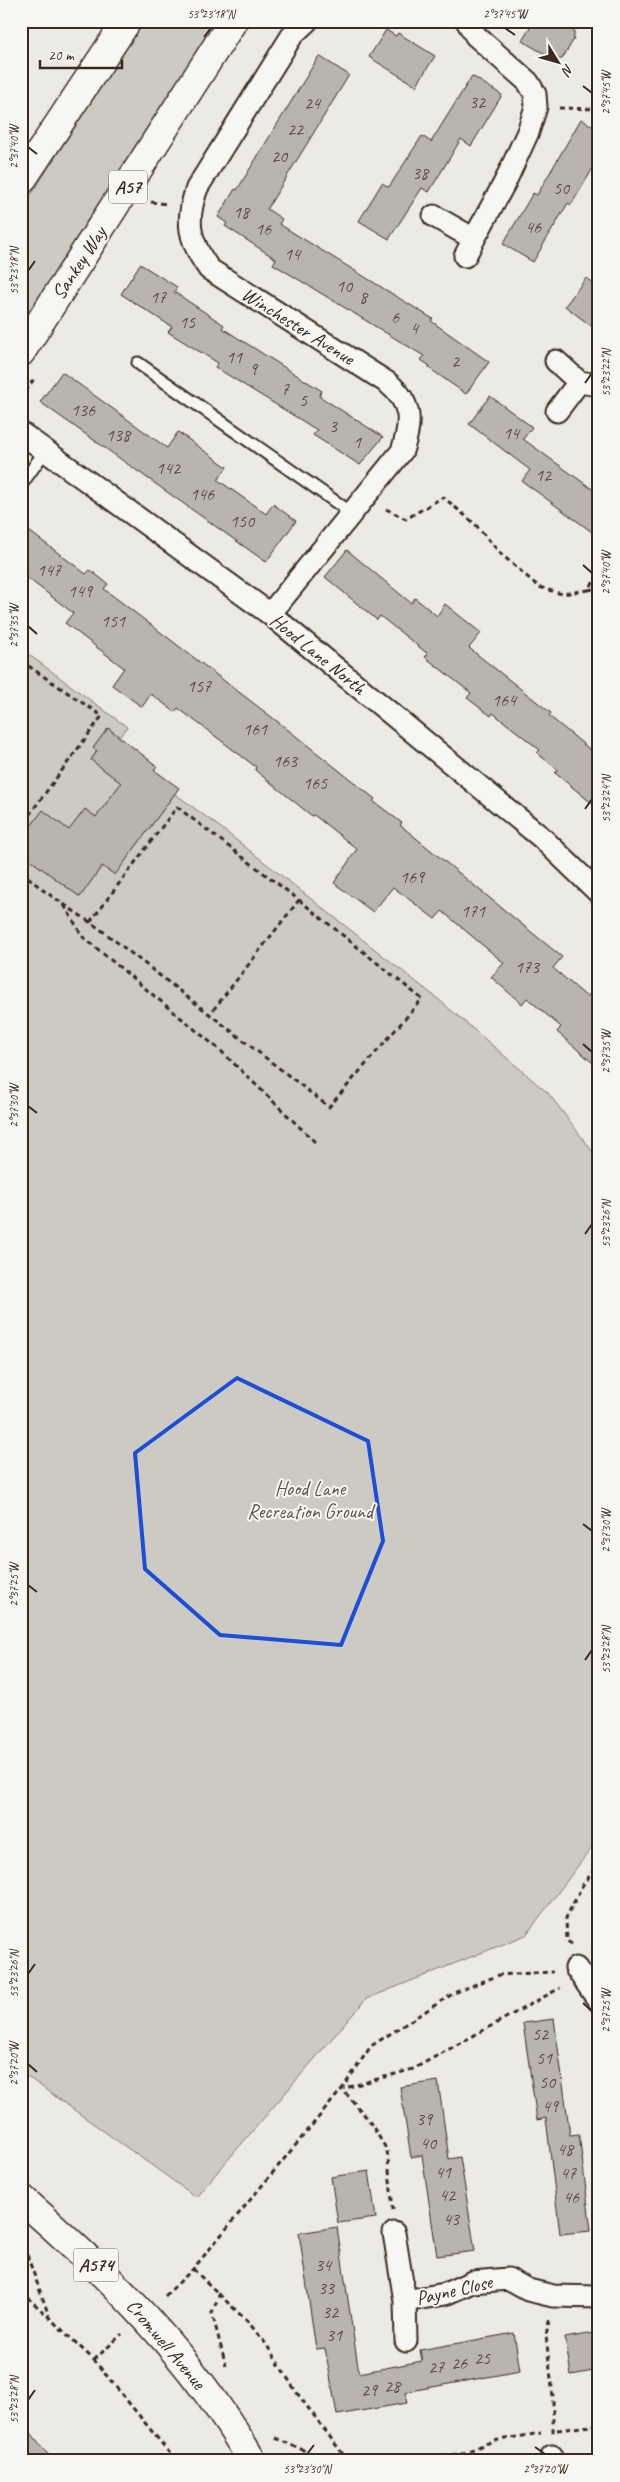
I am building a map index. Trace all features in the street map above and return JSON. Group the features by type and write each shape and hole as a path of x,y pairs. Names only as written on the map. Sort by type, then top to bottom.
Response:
{"main road":[{"path":"21,181 127,21"},
{"name":"Sankey Way","path":"31,361 233,21"},
{"name":"Cromwell Avenue","path":"21,2198 98,2267 151,2324 193,2374 252,2461"}],"street":[{"name":"Winchester Avenue","path":"270,614 357,504 402,451 408,434 409,416 402,394 388,382 209,269 198,253 190,231 190,208 197,188 293,34 307,21"},
{"path":"434,216 470,247 505,182 528,132 536,106 534,94 528,82 476,36 467,21"},
{"path":"556,361 589,383 557,411"},
{"name":"Hood Lane North","path":"21,433 270,614 542,838 599,893"},
{"path":"579,1958 599,2000"},
{"name":"Payne Close","path":"394,2233 405,2301 445,2294 472,2282 508,2279 528,2290 553,2296 599,2297"},
{"path":"405,2301 406,2342"}],"lane":[{"path":"138,363 357,504"},
{"path":"21,485 45,451"}],"path":[{"path":"536,106 599,109"},
{"path":"21,399 31,361"},
{"path":"357,504 406,519 443,497 474,523 501,554 539,587 562,594 599,588"},
{"path":"588,590 599,575"},
{"path":"21,661 102,716 21,826"},
{"path":"21,870 329,1107 422,999 299,900 178,807 90,922"},
{"path":"210,1014 299,900"},
{"path":"64,904 83,937 221,1051 315,1142"},
{"path":"575,1945 568,1941 566,1918 582,1886 599,1863"},
{"path":"165,2296 193,2268 342,2090 371,2046 454,1993 499,1975 536,1974 579,1958 599,1945"},
{"path":"342,2090 421,2065 561,1987 579,1958"},
{"path":"342,2090 368,2119 387,2150 392,2184 394,2233"},
{"path":"27,2255 50,2316"},
{"path":"193,2268 220,2292 266,2344 297,2393 348,2461"},
{"path":"21,2291 50,2316 94,2360 176,2461"},
{"path":"220,2292 212,2313 226,2366"},
{"path":"552,2458 553,2396 546,2336 553,2296"},
{"path":"94,2360 122,2334"},
{"path":"362,2461 461,2454 493,2441 599,2425"},
{"path":"275,2438 329,2461"}],"highlighted area":[{"path":"237,1378 368,1441 383,1541 341,1645 220,1635 145,1569 135,1453"}],"green space":[{"path":"144,21 218,21 21,325 21,210"},
{"name":"Hood Lane Recreation Ground","path":"21,649 127,727 112,747 221,828 438,999 549,1094 599,1160 599,1838 526,1935 366,1999 196,2197 21,2072"}],"building":[{"path":"534,21 559,21 574,30 574,39 562,59 554,59 522,41"},
{"path":"386,30 396,36 398,33 435,56 416,86 369,57"},
{"path":"319,56 349,75 267,209 282,219 279,224 433,319 431,321 489,362 466,394 429,368 430,366 421,360 424,356 273,264 276,259 225,226 227,223 218,217 235,189 237,190"},
{"path":"472,76 502,95 471,146 461,139 429,192 422,188 389,239 359,221 382,183 389,187 422,136 431,142"},
{"path":"581,119 599,130 599,158 571,205 568,203 533,262 503,244 533,193 537,195"},
{"path":"140,264 177,287 174,292 224,325 222,328 322,391 319,396 383,437 360,465 313,435 317,430 215,367 218,363 168,332 172,327 121,294"},
{"path":"586,278 599,288 599,332 565,306"},
{"path":"62,372 167,448 178,432 227,467 218,480 266,514 273,504 296,521 266,562 40,402"},
{"path":"490,396 532,427 523,439 599,494 599,537 522,481 530,470 469,424"},
{"path":"21,525 86,574 90,570 108,584 104,589 282,725 375,799 373,801 402,823 400,825 562,957 553,968 587,997 599,983 599,1068 557,1032 561,1027 527,998 522,1004 491,977 504,963 442,911 435,919 393,887 373,912 334,883 357,849 314,815 312,816 255,770 256,767 178,708 175,712 151,694 142,707 112,685 124,668 65,623 73,613 21,573"},
{"path":"347,550 411,603 415,598 437,616 445,604 481,633 469,648 551,713 549,716 599,757 599,809 555,773 558,770 537,753 540,750 493,713 491,716 467,698 471,693 425,657 428,654 380,616 377,620 325,577"},
{"path":"108,728 157,766 154,770 179,788 115,875 102,866 80,897 21,853 21,839 43,810 69,830 85,809 96,817 121,783 91,760 97,751 93,748"},
{"path":"554,2019 570,2135 579,2134 591,2231 560,2234 546,2118 537,2120 523,2023"},
{"path":"438,2081 449,2159 460,2157 475,2251 437,2256 422,2155 411,2157 400,2087"},
{"path":"369,2171 376,2218 338,2223 331,2177"},
{"path":"337,2227 359,2373 422,2361 420,2350 514,2333 520,2371 405,2392 407,2403 337,2415 325,2348 316,2349 299,2233"},
{"path":"599,2332 599,2370 571,2375 565,2338"},
{"path":"21,2420 53,2461 21,2461"}]}
